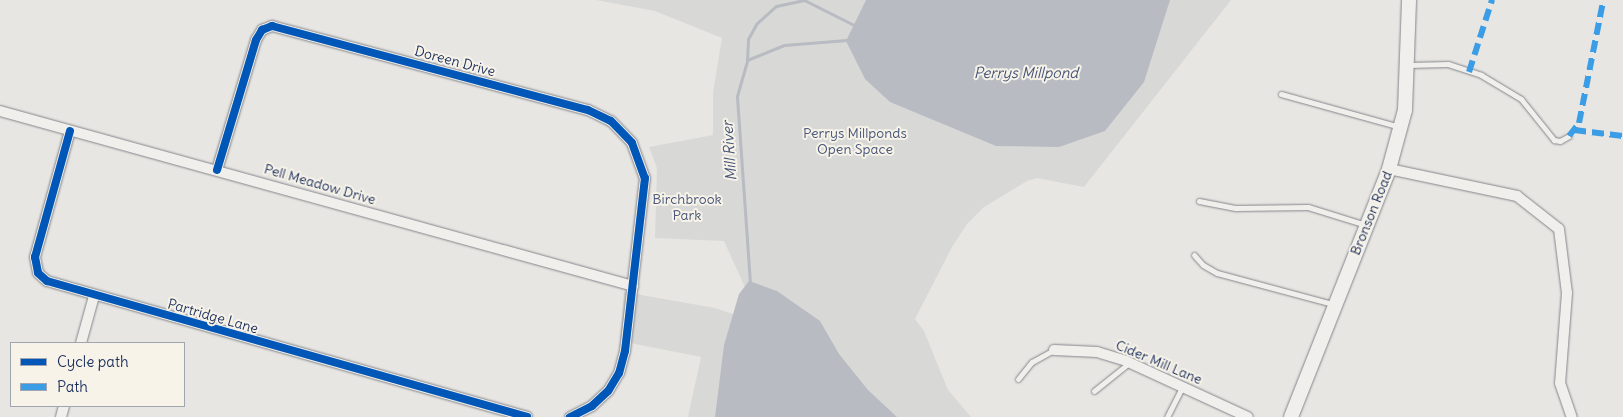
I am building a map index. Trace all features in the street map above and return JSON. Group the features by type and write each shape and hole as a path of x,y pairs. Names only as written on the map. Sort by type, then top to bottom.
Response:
{"main road":[{"name":"Bronson Road","path":"1291,417 1333,304 1389,169 1401,127 1408,66 1408,0"}],"street":[{"name":"Doreen Drive","path":"217,170 256,40 262,30 272,26 588,110 618,127 632,143 642,164 645,190 633,286"},
{"name":"Pell Meadow Drive","path":"0,111 633,286"},
{"name":"Partridge Lane","path":"70,131 37,250 36,268 51,284 527,417"},
{"path":"1389,169 1517,196 1559,229 1567,293 1560,383 1572,417"},
{"path":"570,417 601,399 619,372 633,286"},
{"path":"81,342 94,296"},
{"name":"Cider Mill Lane","path":"1054,350 1097,352 1130,363 1248,417"}],"lane":[{"path":"1408,66 1448,64 1480,75 1521,99 1554,140 1560,142 1569,136"},
{"path":"1282,94 1401,127"},
{"path":"1199,201 1236,208 1308,207 1366,225"},
{"path":"1194,255 1203,265 1218,273 1333,304"},
{"path":"1018,380 1032,362 1054,350"},
{"path":"1094,391 1130,363"},
{"path":"1167,417 1182,386"}],"shaded area":[{"name":"Perrys Millponds Open Space","path":"596,0 1231,0 1084,187 1037,178 1027,181 984,207 967,224 952,247 915,319 924,331 948,390 971,417 688,417 701,357 620,341 624,292 715,308 745,318 753,305 724,241 655,238 657,168 649,147 713,135 713,93 722,38 655,11"}],"water":[{"name":"Perrys Millpond","path":"866,0 1170,0 1144,82 1105,131 1059,147 996,146 890,102 865,79 846,41"},
{"path":"749,281 777,291 820,321 839,354 868,390 897,417 715,417 724,345 739,294"}],"waterway":[{"path":"747,60 748,39 757,23 776,6 804,0 856,26"},
{"name":"Mill River","path":"750,283 737,96 747,60 784,45 847,40"}],"marked path":[{"path":"1469,72 1492,0"},
{"path":"1569,136 1579,123 1603,2"},
{"path":"1574,130 1623,136"}],"cycle path":[{"path":"217,170 256,40 262,30 272,26 588,110 611,121 632,143 645,178 625,351 619,373 608,391 592,406 570,417"},
{"path":"70,131 35,257 38,273 47,281 527,417"}],"park label":[{"name":"Birchbrook Park","path":"687,207"}]}
